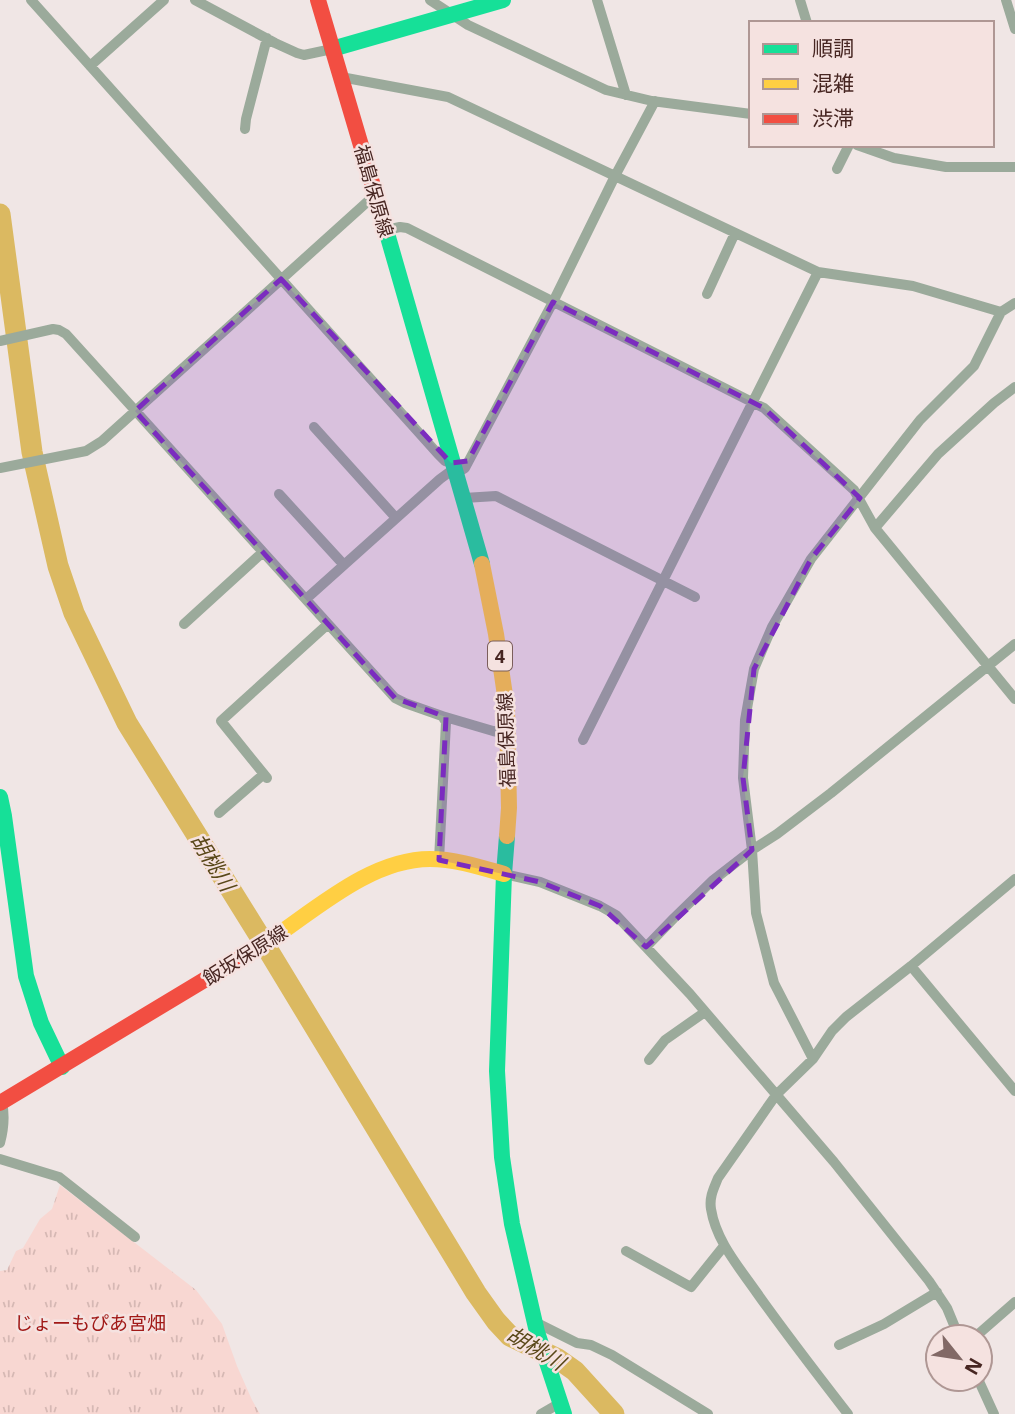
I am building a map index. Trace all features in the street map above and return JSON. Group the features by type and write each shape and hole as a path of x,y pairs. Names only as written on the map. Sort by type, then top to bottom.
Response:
{"main road":[{"name":"福島保原線","path":"318,0 486,578 502,670 508,734 509,808 497,1071 501,1144 512,1224 536,1327 562,1409"},
{"path":"332,49 502,0"},
{"path":"0,797 30,995 40,1023 62,1067"},
{"name":"飯坂保原線","path":"1,1102 253,951 375,872 404,862 439,860 504,874"}],"street":[{"path":"31,0 438,454 455,468 465,468 655,101"},
{"path":"90,66 164,0"},
{"path":"195,0 290,50 304,55 332,49"},
{"path":"430,0 468,25 606,90 655,101 749,114"},
{"path":"597,0 626,95"},
{"path":"800,0 806,21"},
{"path":"1006,0 1015,29"},
{"path":"246,129 246,119 267,38"},
{"path":"341,77 448,97 818,272 914,286 1001,312"},
{"path":"837,169 848,147"},
{"path":"862,147 894,158 946,167 1015,167"},
{"path":"0,468 86,451 102,441 376,194"},
{"path":"386,230 407,228 764,408 854,490 875,528 1015,699"},
{"path":"707,294 735,233"},
{"path":"583,740 818,272"},
{"path":"813,1059 774,983 756,913 743,778 745,720 754,669 772,627 811,559 920,420 974,366 1001,312 1015,303"},
{"path":"0,341 53,329 65,332 395,698 442,716 508,734"},
{"path":"875,528 938,454 1015,387"},
{"path":"314,427 396,518"},
{"path":"306,599 455,468"},
{"path":"279,494 344,565"},
{"path":"464,498 496,496 695,597"},
{"path":"184,624 263,552"},
{"path":"219,813 265,776 221,721 328,624"},
{"path":"646,947 692,900 752,850 831,793 1015,644"},
{"path":"439,860 446,722 442,716"},
{"path":"504,874 540,883 616,915 705,1012 843,1173 921,1270 947,1308 953,1323"},
{"path":"848,1414 783,1331 724,1246 711,1209 714,1188 718,1178 776,1095 813,1059 832,1031 1015,879"},
{"path":"911,966 1015,1091"},
{"path":"649,1060 665,1040 705,1012"},
{"path":"0,1143 4,1128 1,1102"},
{"path":"0,1159 59,1177 135,1237"},
{"path":"626,1251 691,1287 724,1246"},
{"path":"839,1345 884,1324 937,1293"},
{"path":"991,1323 1015,1302"},
{"path":"536,1327 577,1343 591,1345 612,1355 708,1414"},
{"path":"984,1393 994,1414"},
{"path":"541,1414 562,1409"}],"highlighted area":[{"path":"281,279 451,463 468,461 553,302 764,408 860,498 811,559 754,669 743,778 752,850 646,947 600,906 540,882 439,860 446,717 395,698 135,411"}],"green space":[{"name":"じょーもぴあ宮畑","path":"60,1185 196,1290 222,1324 237,1366 260,1414 0,1414 0,1271 7,1270 16,1251 23,1248 40,1219 52,1209"}],"waterway":[{"name":"胡桃川","path":"0,214 32,452 58,566 74,613 127,723 476,1293 510,1336 558,1359 575,1371 614,1414"}],"traffic: fast":[{"path":"332,49 503,0"},
{"path":"386,230 482,564"},
{"path":"0,797 26,976 41,1023 62,1067"},
{"path":"507,836 497,1071 502,1157 512,1224 537,1332 564,1414"}],"traffic: slow":[{"path":"482,564 507,709 507,836"},
{"path":"264,944 342,890 385,868 407,861 449,860 504,874"}],"traffic: jam":[{"path":"318,0 386,230"},
{"path":"0,1103 264,944"}]}
